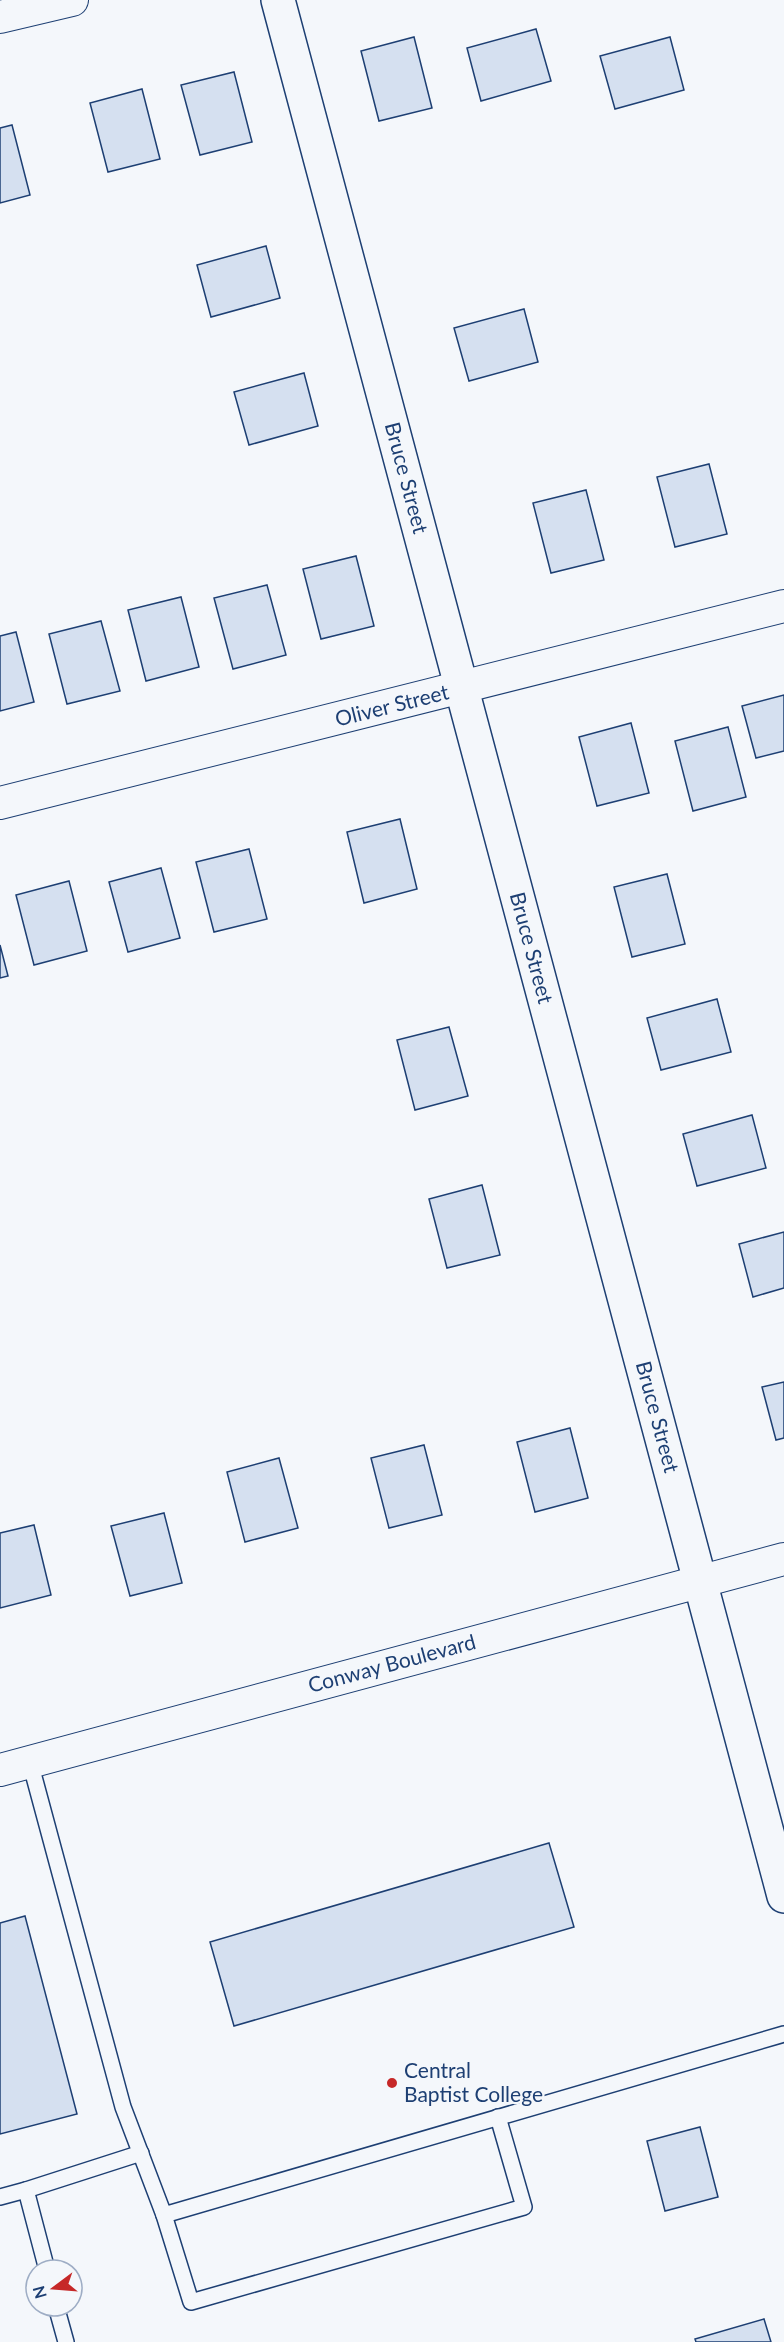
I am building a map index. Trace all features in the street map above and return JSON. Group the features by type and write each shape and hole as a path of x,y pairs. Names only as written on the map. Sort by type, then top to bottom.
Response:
{"street":[{"path":"0,17 72,0"},
{"name":"Bruce Street","path":"279,0 784,1896"},
{"name":"Oliver Street","path":"0,803 784,606"},
{"name":"Conway Boulevard","path":"0,1770 784,1559"}],"lane":[{"path":"30,1762 123,2107 164,2215 191,2302 524,2206 498,2117"},
{"path":"164,2215 784,2034"},
{"path":"0,2197 141,2153"},
{"path":"26,2190 44,2258"},
{"path":"59,2318 66,2342"}],"building":[{"path":"536,29 551,81 481,101 467,48"},
{"path":"414,37 432,108 379,121 361,51"},
{"path":"670,37 684,90 615,109 600,56"},
{"path":"234,72 252,142 200,155 181,85"},
{"path":"142,89 160,159 108,172 90,103"},
{"path":"12,125 30,195 0,203 0,128"},
{"path":"266,246 280,298 211,317 197,265"},
{"path":"524,309 538,362 469,381 454,328"},
{"path":"304,373 318,426 249,445 234,392"},
{"path":"709,464 727,534 675,547 657,477"},
{"path":"586,490 604,560 551,573 533,503"},
{"path":"356,556 374,626 321,639 303,569"},
{"path":"267,585 286,655 233,669 214,598"},
{"path":"181,597 199,667 146,681 128,610"},
{"path":"101,621 120,691 67,704 49,634"},
{"path":"16,632 34,702 0,711 0,636"},
{"path":"784,695 784,751 756,758 742,706"},
{"path":"631,723 649,793 597,806 579,737"},
{"path":"728,727 746,797 693,811 675,741"},
{"path":"400,819 417,889 364,903 347,832"},
{"path":"249,849 267,919 214,932 196,862"},
{"path":"161,868 180,938 128,952 109,882"},
{"path":"667,874 685,944 632,957 614,887"},
{"path":"69,881 87,951 34,965 16,895"},
{"path":"0,945 8,976 0,978"},
{"path":"717,999 731,1052 661,1070 647,1018"},
{"path":"449,1027 468,1096 415,1110 397,1040"},
{"path":"752,1115 766,1168 697,1186 683,1134"},
{"path":"482,1185 500,1255 447,1268 429,1199"},
{"path":"784,1232 784,1288 753,1297 739,1244"},
{"path":"784,1382 784,1438 776,1440 762,1387"},
{"path":"570,1428 588,1498 535,1512 517,1442"},
{"path":"424,1445 442,1515 389,1528 371,1458"},
{"path":"279,1458 298,1528 245,1542 227,1472"},
{"path":"164,1513 182,1583 130,1596 111,1526"},
{"path":"34,1525 51,1595 0,1608 0,1533"},
{"path":"549,1843 574,1927 234,2026 210,1942"},
{"path":"25,1916 77,2114 0,2134 0,1923"},
{"path":"700,2127 718,2197 665,2211 647,2141"},
{"path":"764,2319 771,2342 696,2342 695,2339"}],"place":[{"name":"Central Baptist College","path":"392,2083"}]}
